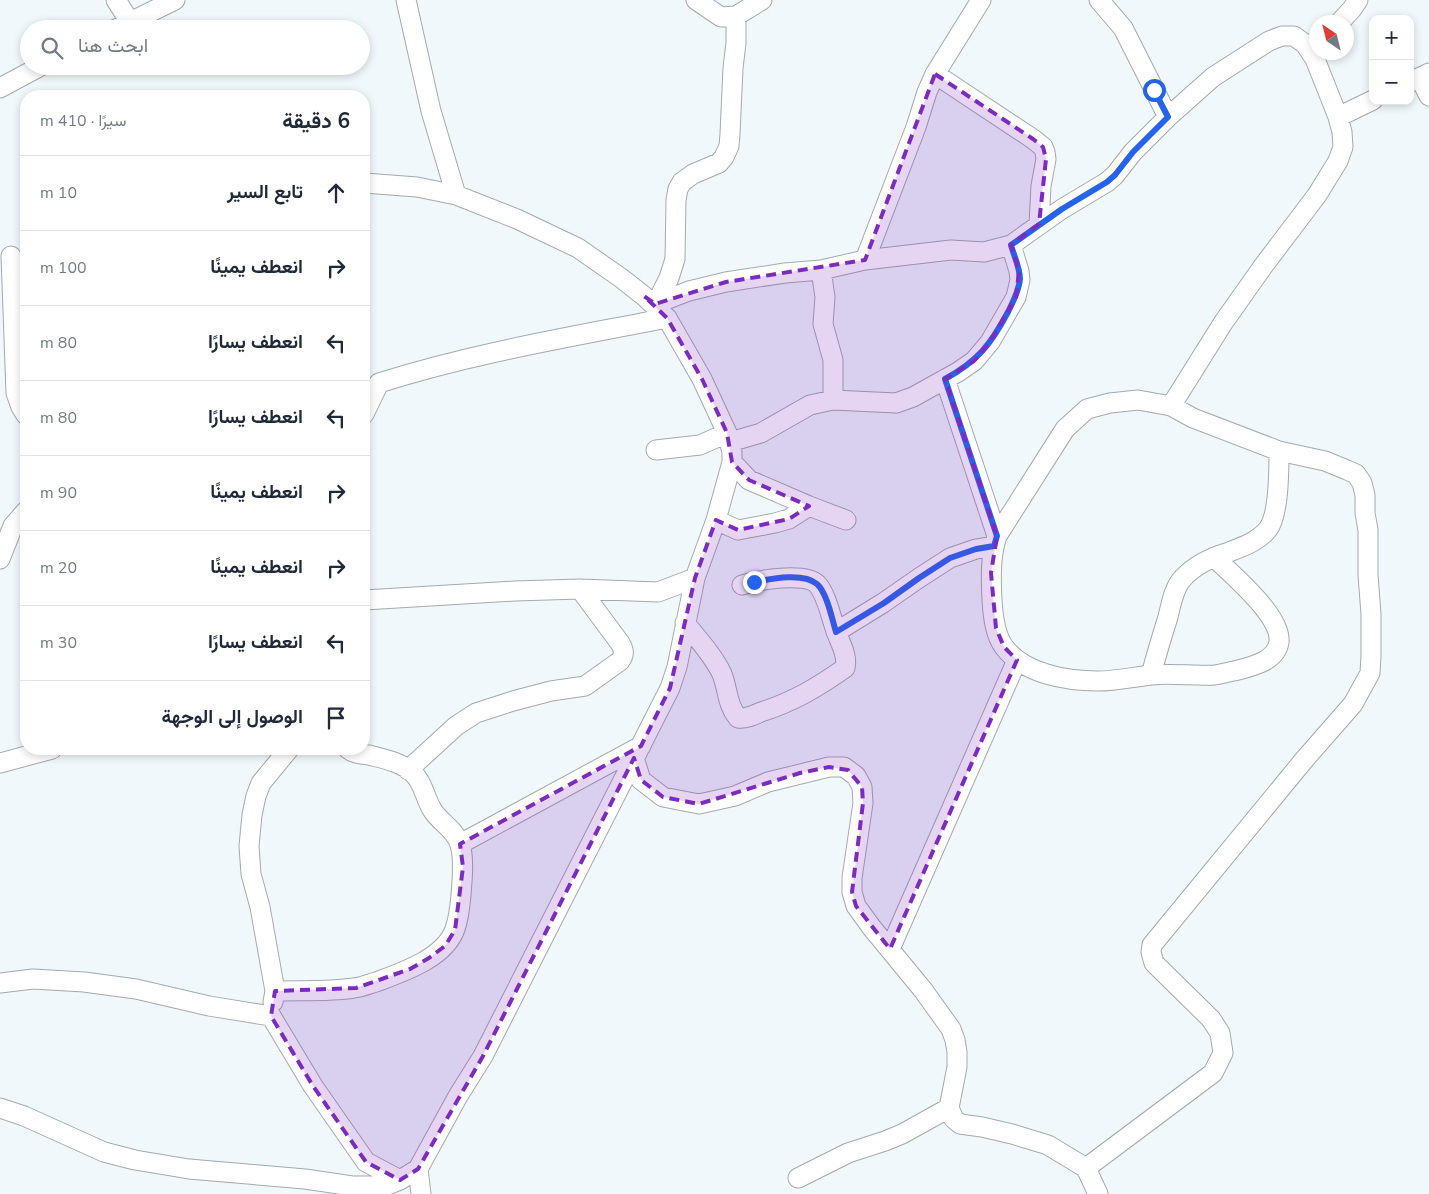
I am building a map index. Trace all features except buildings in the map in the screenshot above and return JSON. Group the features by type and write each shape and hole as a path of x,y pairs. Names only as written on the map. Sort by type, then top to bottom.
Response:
{"street":[{"path":"116,0 122,20"},
{"path":"133,20 175,0"},
{"path":"406,0 431,111 456,195"},
{"path":"696,0 721,16 736,16 762,0"},
{"path":"865,260 935,74 981,0"},
{"path":"1099,0 1123,28 1168,117"},
{"path":"1346,15 1358,0"},
{"path":"656,306 669,278 675,258 676,200 678,189 682,182 693,174 720,163 729,146 736,16"},
{"path":"372,380 465,359 656,306 689,291 726,282 821,270 865,260 951,250 984,252 1011,245 1077,199 1107,182 1133,152 1168,117 1213,77 1269,41 1282,36 1294,36 1309,47"},
{"path":"1171,406 1224,323 1264,265 1317,195 1338,161 1343,147 1342,132 1316,60"},
{"path":"935,74 1043,147 1046,159 1039,224"},
{"path":"0,88 24,75"},
{"path":"1420,78 1429,96"},
{"path":"1338,117 1369,102"},
{"path":"0,1108 24,1116 104,1152 135,1160 189,1169 304,1179 352,1186 385,1186 400,1180 418,1169 458,1096 484,1056 670,688 695,578 716,520 732,462 732,452 728,438 702,379 656,306 578,248 517,219 456,195 416,187 370,184"},
{"path":"656,450 700,445 761,433 810,405 833,400 896,402 913,397 958,372 974,361 990,342 1016,297 1020,280 1019,270 1011,245"},
{"path":"13,255 16,393 20,404"},
{"path":"821,270 825,297 823,324 833,360 833,400"},
{"path":"945,379 996,541"},
{"path":"1086,1168 1213,1073 1223,1053 1220,1033 1211,1019 1154,963 1151,952 1152,945 1352,704 1370,673 1371,614 1365,495 1362,484 1356,474 1325,461 1280,451 1194,418 1171,406 1138,400 1110,403 1087,409 1065,430 996,541 991,573 992,606 996,628 1004,647 1017,660 1042,674 1079,680 1100,681 1150,675 1216,675 1252,666 1274,654 1279,643 1278,632 1274,622 1266,610 1214,557"},
{"path":"1150,675 1181,580 1193,568 1214,557 1242,547 1263,535 1269,528 1273,520 1278,489 1280,451"},
{"path":"732,462 749,480 846,520"},
{"path":"716,520 738,530 789,519 809,506"},
{"path":"0,559 14,526 20,518"},
{"path":"836,632 884,603 950,558 996,541"},
{"path":"685,623 709,653 722,674 733,711 738,718 783,705 815,688 845,668 845,654 830,611 817,584 799,577 742,585"},
{"path":"370,600 478,592 580,589 658,592 695,578"},
{"path":"408,770 456,726 476,713 551,691 585,686 620,661 624,656 624,650 580,589"},
{"path":"890,949 1017,660"},
{"path":"638,752 642,780 663,797 699,804 735,796 768,782 829,767 844,767 856,776 862,787 863,803 852,878 852,892 856,906 951,1029 955,1040 957,1067 950,1108 954,1119 960,1124 1012,1134 1048,1145 1086,1168 1098,1194"},
{"path":"460,844 638,752"},
{"path":"0,763 30,755"},
{"path":"284,755 261,783 256,796 249,846 251,874 260,907 275,991 271,1016 312,1086 366,1162 400,1180"},
{"path":"275,991 325,991 356,988 410,970 445,946 455,930 459,912 463,868 460,844 454,833 432,810 421,784 414,774 404,766 394,762 363,755"},
{"path":"0,983 33,979 84,982 136,989 209,1006 271,1016"},
{"path":"798,1178 848,1153 902,1134 950,1108"},
{"path":"418,1169 421,1194"}],"highlighted area":[{"path":"935,74 1033,139 1043,147 1046,159 1039,224 1011,245 1019,271 1016,297 990,342 974,361 945,379 997,536 991,573 996,628 1004,647 1017,660 890,949 856,906 852,892 863,803 862,787 848,770 829,767 800,773 699,804 663,797 641,780 634,758 483,1056 418,1169 400,1180 366,1162 313,1086 271,1016 275,991 356,988 410,969 429,958 445,946 455,930 463,867 460,844 641,746 670,688 695,578 716,520 738,530 789,519 809,506 749,480 732,462 727,433 702,379 667,318 644,296 655,304 726,282 865,260"}],"route":[{"path":"754,582 799,577 817,584 830,611 836,632 884,603 950,558 976,549 994,546 997,536 945,379 974,361 990,342 1016,297 1020,280 1019,270 1011,245 1077,199 1107,182 1133,152 1168,117 1154,90"}]}
